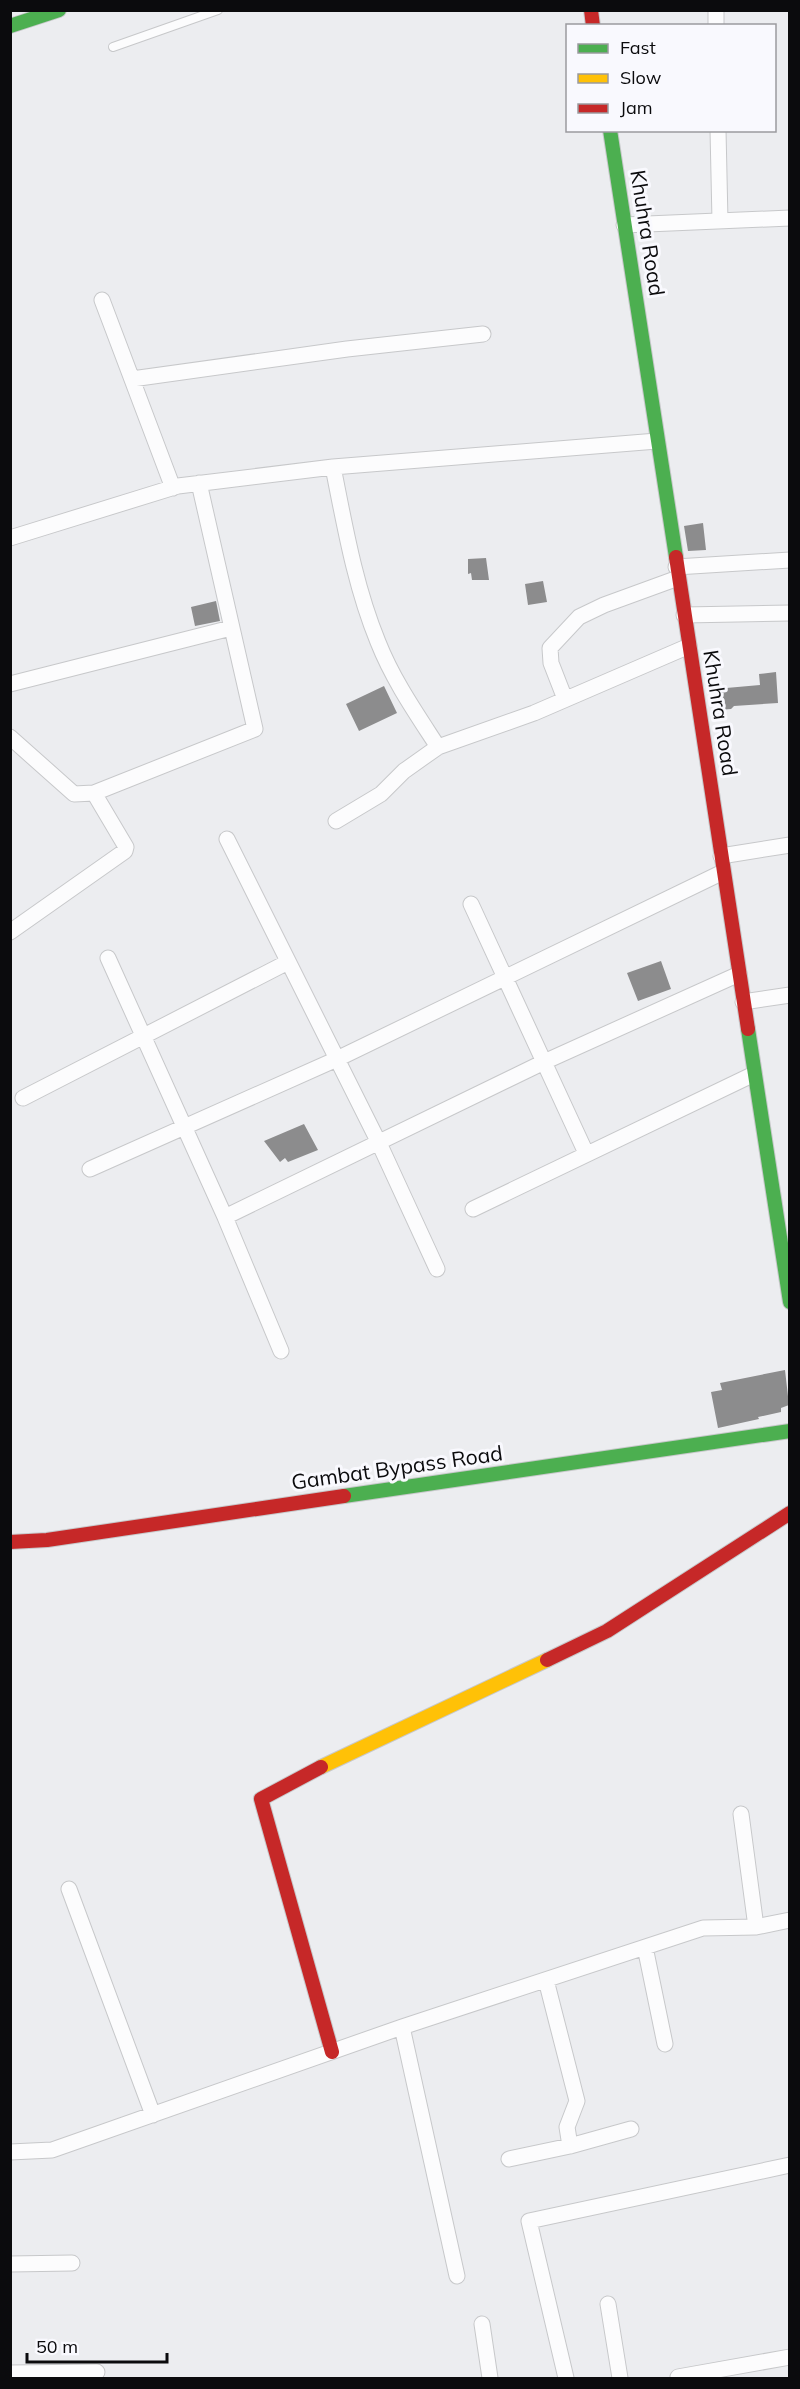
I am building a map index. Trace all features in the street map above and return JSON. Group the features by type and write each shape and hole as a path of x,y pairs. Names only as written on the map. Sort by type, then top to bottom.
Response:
{"street":[{"path":"10,26 59,10"},
{"name":"Khuhra Road","path":"610,132 754,1074 782,1204 789,1302"},
{"path":"718,132 720,221"},
{"path":"624,225 789,218"},
{"path":"102,300 173,488"},
{"path":"132,379 347,349 483,334"},
{"path":"10,538 173,488 200,483 333,467 657,441"},
{"path":"333,467 357,583 378,642 393,676 438,747"},
{"path":"12,742 74,794 94,794 255,729 200,483"},
{"path":"565,699 551,663 550,648 570,624 604,604 677,573 789,560"},
{"path":"684,615 789,613"},
{"path":"10,684 231,628"},
{"path":"336,821 381,794 404,771 438,747 565,699 688,646"},
{"path":"10,932 125,851 123,839 94,794"},
{"path":"226,838 337,1059 437,1269"},
{"path":"721,856 789,845"},
{"path":"90,1169 337,1059 723,872"},
{"path":"471,904 586,1153"},
{"path":"108,958 225,1217 281,1351"},
{"path":"22,1098 288,962"},
{"path":"225,1217 544,1062 739,974"},
{"path":"743,1002 789,995"},
{"path":"473,1209 754,1074"},
{"name":"Gambat Bypass Road","path":"10,1542 70,1537 789,1431"},
{"path":"332,2052 261,1799 341,1756 432,1716 607,1631 789,1513"},
{"path":"741,1814 756,1927"},
{"path":"69,1889 153,2115"},
{"path":"10,2152 52,2150 402,2027 704,1928 756,1927 789,1920"},
{"path":"645,1947 665,2044"},
{"path":"546,1980 577,2101 567,2127 570,2146"},
{"path":"402,2027 457,2276"},
{"path":"509,2159 570,2146 632,2129"},
{"path":"566,2379 529,2221 789,2165"},
{"path":"10,2264 72,2263"},
{"path":"608,2304 620,2379"},
{"path":"482,2324 490,2379"},
{"path":"678,2377 789,2357"},
{"path":"10,2373 97,2372"}],"lane":[{"path":"113,47 218,10"}],"building":[{"path":"703,523 706,550 688,551 684,526"},
{"path":"486,558 489,580 472,580 471,573 468,574 468,559"},
{"path":"543,581 547,602 528,605 525,584"},
{"path":"216,601 220,621 195,626 191,607"},
{"path":"776,672 778,703 734,706 731,709 717,710 715,689 760,685 759,674"},
{"path":"384,686 397,713 359,731 346,704"},
{"path":"661,961 671,989 638,1001 627,973"},
{"path":"304,1124 318,1150 288,1162 285,1158 280,1162 264,1141"},
{"path":"785,1370 789,1405 781,1408 781,1412 718,1428 711,1392 722,1390 720,1383"}],"traffic: fast":[{"path":"10,26 59,10"},
{"path":"610,132 676,557"},
{"path":"748,1029 790,1302"},
{"path":"344,1496 790,1431"}],"traffic: slow":[{"path":"321,1767 547,1660"}],"traffic: jam":[{"path":"591,10 593,24"},
{"path":"676,557 748,1029"},
{"path":"10,1542 47,1540 344,1496"},
{"path":"547,1660 607,1631 790,1513"},
{"path":"321,1767 261,1799 332,2052"}]}
